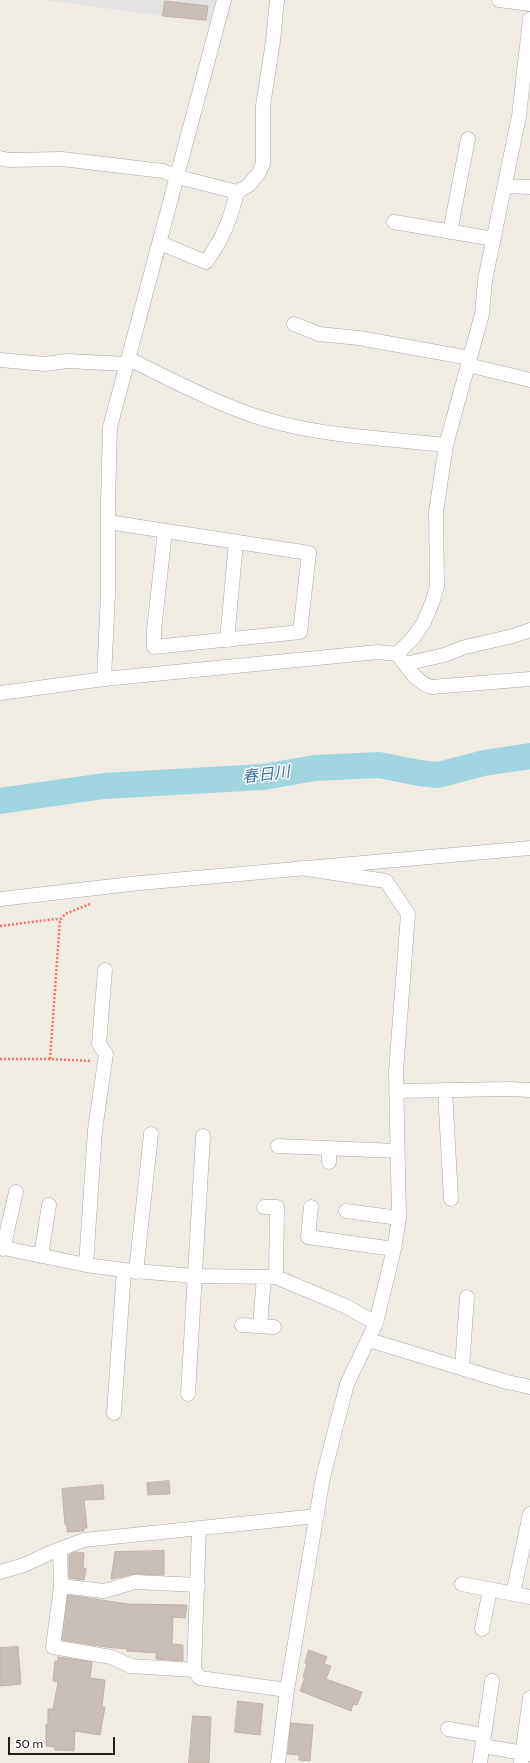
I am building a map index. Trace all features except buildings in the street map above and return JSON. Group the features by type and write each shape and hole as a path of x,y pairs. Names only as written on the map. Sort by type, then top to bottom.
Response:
{"street":[{"path":"104,679 108,594 110,426 178,177 224,0"},
{"path":"0,158 9,160 62,159 163,171 178,177 237,192 249,185 263,163 263,106 273,41 277,0"},
{"path":"499,0 530,4"},
{"path":"401,659 424,622 437,586 436,512 446,445 482,314 485,280 519,116 530,19"},
{"path":"450,232 468,139"},
{"path":"505,186 530,187"},
{"path":"160,243 206,262 219,244 229,222 237,192"},
{"path":"394,222 494,239"},
{"path":"294,324 319,334 358,338 469,362 530,380"},
{"path":"0,360 44,364 67,361 128,362 208,397 282,424 338,434 446,445"},
{"path":"108,522 236,542 309,554 300,632 154,647 154,630 165,531"},
{"path":"227,640 236,542"},
{"path":"0,693 104,679 378,652 401,659 444,655 465,647 513,636 530,630"},
{"path":"401,659 419,680 425,685 432,687 530,679"},
{"path":"0,899 140,883 530,848"},
{"path":"278,1763 287,1690 323,1477 347,1384 369,1340 376,1322 394,1249 399,1218 396,1070 408,914 386,881 301,868"},
{"path":"86,1265 95,1130 106,1054 99,1044 105,970"},
{"path":"396,1091 509,1088 530,1090"},
{"path":"445,1090 451,1199"},
{"path":"114,1413 130,1271 151,1134"},
{"path":"188,1394 203,1136"},
{"path":"278,1146 329,1155 397,1151"},
{"path":"16,1192 2,1248 86,1265 130,1271 194,1276 270,1277 345,1306 376,1322"},
{"path":"41,1256 50,1205"},
{"path":"260,1326 270,1277 277,1207 264,1207"},
{"path":"311,1207 308,1237 394,1249"},
{"path":"346,1211 399,1218"},
{"path":"462,1368 467,1297"},
{"path":"242,1325 274,1328"},
{"path":"369,1340 507,1382 530,1387"},
{"path":"513,1594 530,1514"},
{"path":"0,1572 24,1565 84,1540 316,1516"},
{"path":"199,1529 194,1670 200,1678 287,1690"},
{"path":"60,1549 61,1586 53,1648 111,1658 131,1666 194,1670"},
{"path":"61,1586 104,1591 135,1582 198,1585"},
{"path":"462,1584 530,1597"},
{"path":"482,1629 490,1590"},
{"path":"480,1763 492,1681"},
{"path":"448,1729 524,1756 530,1698"}],"path":[{"path":"50,1059 60,920 65,914 91,903"},
{"path":"0,926 56,919 60,920"},
{"path":"0,1059 105,1061"}],"shaded area":[{"path":"45,0 219,0 213,23"}],"waterway":[{"name":"春日川","path":"0,801 104,786 263,777 315,768 379,765 419,773 438,775 484,763 530,756"}]}
